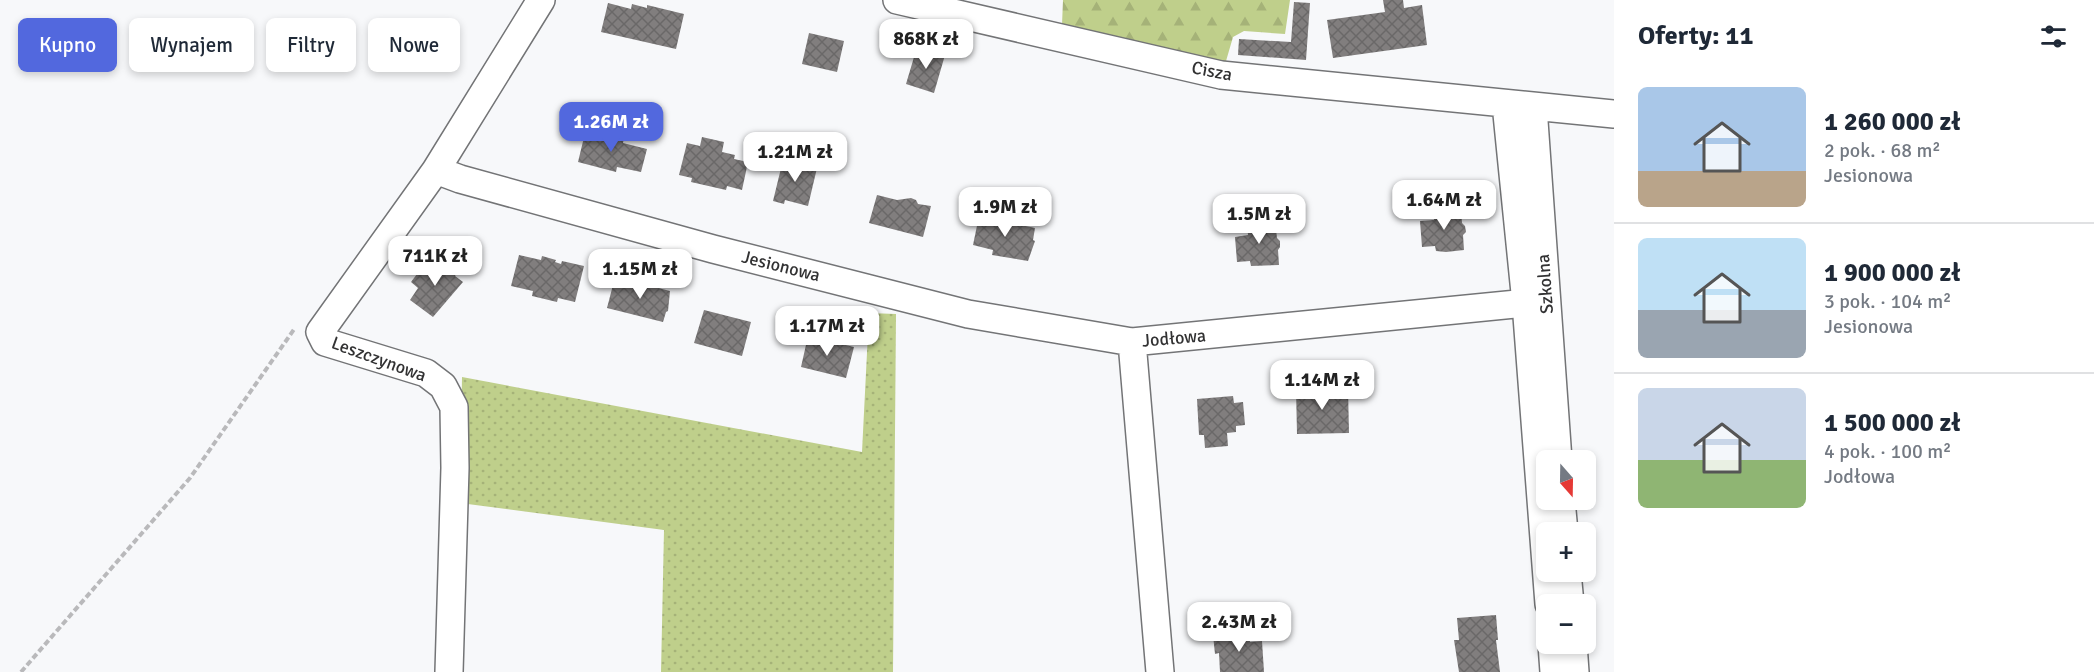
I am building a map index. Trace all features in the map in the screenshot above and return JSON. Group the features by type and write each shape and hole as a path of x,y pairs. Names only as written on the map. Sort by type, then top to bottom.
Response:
{"street":[{"name":"Leszczynowa","path":"449,672 456,468 454,407 443,386 426,373 325,342 320,332 436,170 541,0"},
{"name":"Cisza","path":"897,0 1221,75 1614,114"},
{"path":"1506,104 1536,302 1549,594"},
{"name":"Szkolna","path":"1533,107 1536,302 1557,450"},
{"name":"Jesionowa","path":"436,170 460,179 713,249 956,311 1132,342"},
{"name":"Jodłowa","path":"1160,672 1132,342 1536,302"},
{"path":"1553,654 1554,672"},
{"path":"1574,654 1575,672"}],"path":[{"path":"21,672 190,478 291,333"}],"green space":[{"path":"1063,0 1290,0 1285,34 1244,31 1233,37 1224,68 1062,25"},
{"path":"869,313 896,314 893,672 661,672 664,530 460,503 462,377 862,452"}],"building":[{"path":"1383,0 1403,0 1404,8 1422,5 1427,45 1333,58 1327,20 1385,12"},
{"path":"1294,2 1310,3 1306,60 1238,55 1239,39 1291,42"},
{"path":"608,3 631,9 632,4 647,8 647,5 684,14 676,49 601,32"},
{"path":"809,33 844,41 837,72 802,64"},
{"path":"917,47 945,55 934,93 906,84"},
{"path":"586,129 624,138 623,143 647,149 641,172 617,167 616,172 578,162"},
{"path":"702,137 724,142 722,152 735,155 734,159 748,162 742,190 727,186 726,190 691,182 692,178 679,175 687,143 700,146"},
{"path":"783,160 817,168 808,206 785,200 784,204 773,201"},
{"path":"877,195 897,200 911,198 918,204 931,206 923,237 869,223"},
{"path":"1461,208 1462,223 1466,232 1463,235 1464,250 1446,252 1436,251 1435,246 1422,247 1420,221 1434,220 1433,210"},
{"path":"979,216 1035,228 1033,240 1035,241 1028,261 992,255 993,250 973,245"},
{"path":"1275,222 1277,238 1280,241 1279,265 1251,266 1250,261 1237,262 1235,237 1248,235 1247,225"},
{"path":"519,255 541,260 542,256 561,264 562,261 584,266 575,302 558,298 557,302 532,296 533,291 511,286"},
{"path":"435,261 443,267 446,264 457,272 455,276 463,282 433,317 410,300 418,288 411,282 423,266 428,270"},
{"path":"635,279 670,291 668,311 663,322 607,308 614,281 633,285"},
{"path":"704,310 751,322 742,356 694,343"},
{"path":"808,336 854,347 846,378 801,367"},
{"path":"1348,388 1349,433 1297,434 1296,389"},
{"path":"1233,396 1234,403 1243,402 1245,425 1236,426 1236,432 1227,433 1228,446 1205,448 1204,435 1199,435 1197,399"},
{"path":"1496,615 1500,672 1459,672 1454,640 1459,640 1457,618"},
{"path":"1249,632 1250,642 1262,641 1264,672 1220,672 1219,653 1215,654 1213,635"}]}
